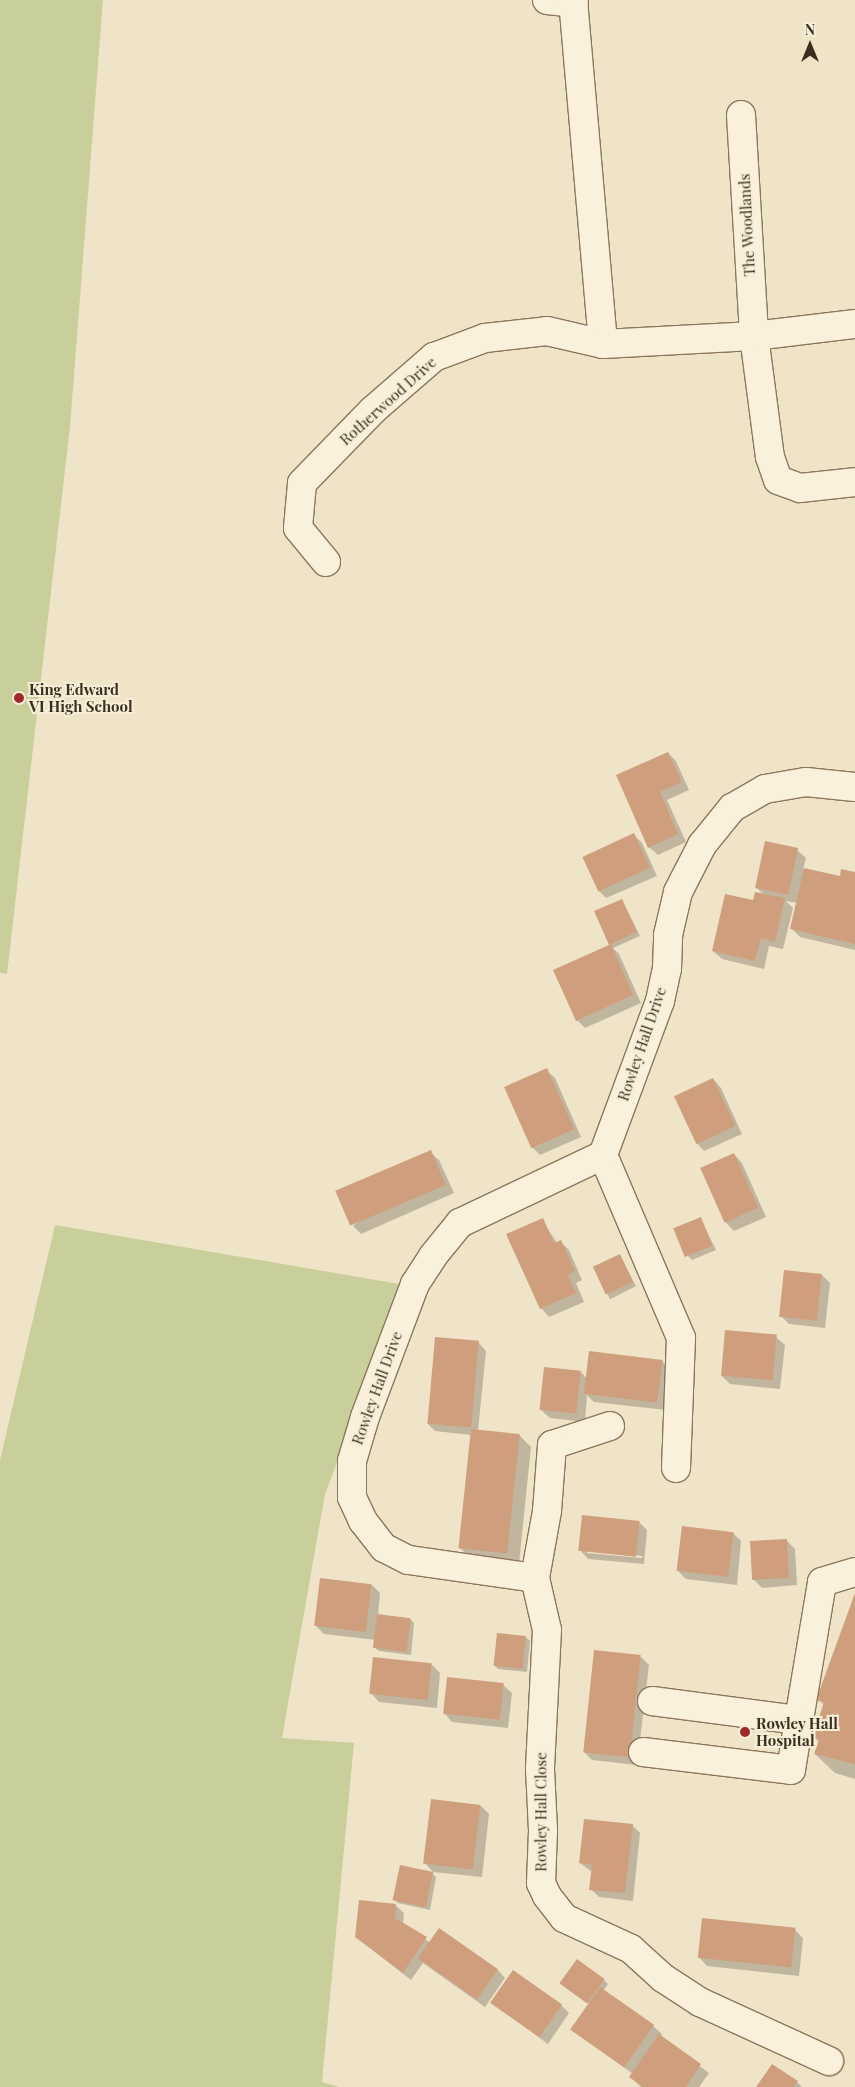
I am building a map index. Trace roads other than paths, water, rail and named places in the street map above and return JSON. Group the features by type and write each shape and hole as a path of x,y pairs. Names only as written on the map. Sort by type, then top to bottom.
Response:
{"street":[{"path":"547,0 574,2 603,344"},
{"name":"The Woodlands","path":"741,115 754,336 770,457 778,480 800,488 855,482"},
{"name":"Rotherwood Drive","path":"326,562 298,528 302,483 373,410 434,357 485,338 547,332 603,344 754,336 855,324"},
{"name":"Rowley Hall Drive","path":"536,1578 408,1560 384,1548 363,1522 352,1498 352,1461 365,1417 415,1284 460,1223 603,1155 660,1001 667,969 668,935 678,892 702,845 732,808 765,789 806,782 855,787"},
{"path":"603,1155 681,1338 676,1468"},
{"path":"536,1578 547,1511 552,1445 610,1426"},
{"path":"643,1752 791,1770 822,1582 855,1572"},
{"name":"Rowley Hall Close","path":"536,1578 546,1630 540,1769 543,1831 541,1883 546,1896 564,1918 630,1949 664,1978 700,2002 829,2061"},
{"path":"652,1701 799,1720"}],"place":[{"name":"King Edward VI High School","path":"19,698"},
{"name":"Rowley Hall Hospital","path":"745,1732"}]}
